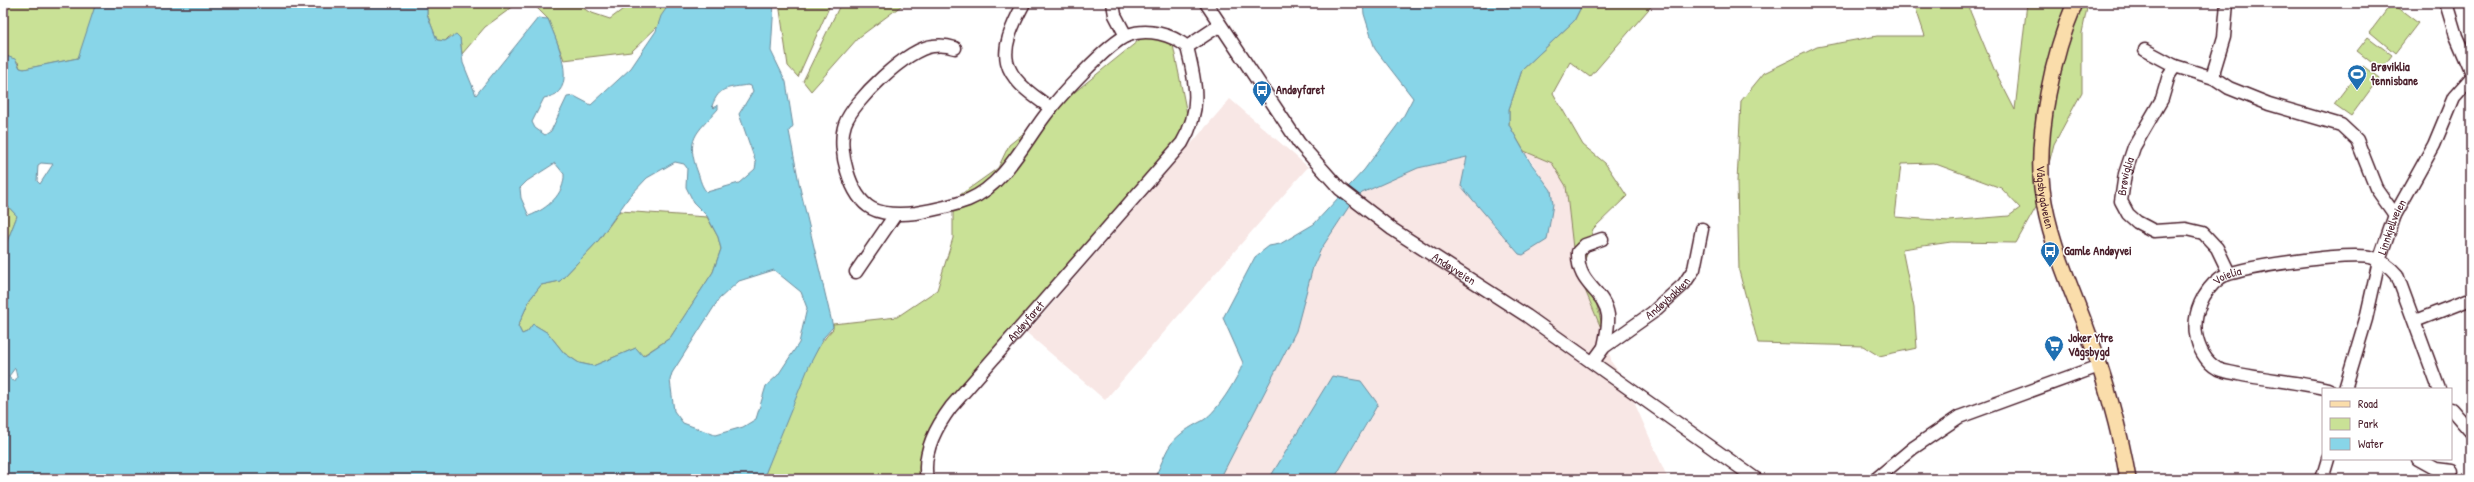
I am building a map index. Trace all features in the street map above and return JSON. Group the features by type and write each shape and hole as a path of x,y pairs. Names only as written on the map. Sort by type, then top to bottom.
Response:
{"main road":[{"name":"Vågsbygdveien","path":"2076,3 2057,60 2048,101 2041,166 2042,189 2055,248 2099,366 2114,413 2128,479"}],"street":[{"path":"1024,3 1008,37 1005,47 1005,60 1016,79 1051,108"},
{"path":"1113,3 1116,19 1126,36"},
{"name":"Andøyveien","path":"1206,3 1299,143 1340,189 1392,229 1528,316 1756,479"},
{"path":"2214,78 2214,70 2224,37 2226,3"},
{"path":"2446,3 2456,36 2471,71"},
{"path":"955,48 933,46 914,53 888,74 858,104 845,124 842,133 844,156 850,181 856,194 874,211 895,215 932,210 978,196 995,182 1051,108 1094,62 1126,36 1137,33 1163,34 1180,41 1187,47 1220,25"},
{"name":"Andøyfaret","path":"926,479 925,472 930,445 935,433 951,407 992,357 1019,330 1182,143 1192,127 1196,110 1196,91 1187,47"},
{"path":"2145,50 2175,66 2214,78 2242,94 2334,123 2350,132 2357,140 2381,198 2395,215"},
{"name":"Brøviglia","path":"2175,66 2169,75 2162,99 2134,147 2125,174 2121,201 2128,214 2137,222 2154,231 2186,229 2203,233 2217,248 2229,273"},
{"name":"Linnkjellveien","path":"2345,388 2366,319 2379,261 2395,215 2434,145 2454,97 2471,78"},
{"path":"856,272 895,215"},
{"name":"Andøybakken","path":"1593,362 1604,347 1643,320 1681,288 1694,269 1702,230"},
{"name":"Andøybakken","path":"1602,239 1584,245 1578,252 1577,263 1584,280 1597,293 1608,314 1604,347"},
{"name":"Voielia","path":"2322,388 2228,373 2217,368 2202,353 2196,335 2196,314 2209,290 2229,273 2265,266 2350,257 2372,257 2388,266 2397,275 2415,321 2437,388"},
{"path":"2415,321 2471,298"},
{"path":"1876,479 1913,448 1959,417 2099,366"},
{"path":"2452,411 2471,432"},
{"path":"2322,479 2328,460"},
{"path":"2420,460 2431,467 2452,471"}],"shaded area":[{"path":"1230,99 1308,167 1105,400 1027,333"},
{"path":"1524,151 1552,163 1566,186 1575,266 1606,340 1612,363 1623,377 1668,479 1334,479 1372,416 1271,479 1220,479 1321,249 1350,205 1362,193 1418,168 1467,157 1461,186 1539,173"}],"green space":[{"path":"3,3 96,3 81,56 78,58 24,69 20,68 18,62 3,58"},
{"path":"427,3 518,3 485,27 462,54 460,38 449,37 445,41 437,40 427,14"},
{"path":"532,3 576,3 589,12 610,19 631,3 670,3 658,26 631,52 564,60 548,19"},
{"path":"779,3 831,3 798,77 788,66"},
{"path":"841,3 905,3 858,38 811,91 803,81"},
{"path":"1583,3 1654,3 1590,77 1570,62 1553,93 1583,145 1605,163 1627,196 1593,229 1585,260 1606,340 1575,266 1566,186 1552,163 1524,151 1509,125 1509,109 1522,70 1574,21"},
{"path":"1914,3 1970,3 1970,11 1994,69 2015,110 2027,3 2088,3 2082,33 2082,92 2054,144 2039,202 2016,243 1951,242 1902,249 1914,308 1917,348 1879,356 1863,346 1758,343 1739,271 1737,182 1741,101 1764,73 1817,47 1877,36 1925,36","holes":["1933,163 2001,188 2020,208 2009,216 1949,221 1895,217 1901,164"]},
{"path":"2392,3 2418,23 2395,53 2370,32"},
{"path":"1143,37 1172,40 1190,129 1028,318 930,444 924,479 763,479 802,378 822,342 833,329 833,324 897,317 937,290 953,238 953,200 998,168 1009,145"},
{"path":"2368,37 2392,55 2381,70 2357,51"},
{"name":"Brøviklia tennisbane","path":"2363,66 2379,78 2351,116 2334,104"},
{"path":"3,201 17,216 3,252"},
{"path":"620,211 707,217 718,237 721,249 713,272 670,338 642,356 636,348 593,366 579,363 564,353 548,333 533,324 527,332 522,334 518,326 530,299 541,285 560,281 598,241"}],"water":[{"path":"96,3 427,3 427,14 437,40 445,41 456,34 460,38 463,63 476,95 538,18 548,19 562,57 564,79 562,87 556,94 544,98 532,122 535,128 545,135 551,131 567,97 574,96 591,105 631,68 656,31 661,16 670,3 774,3 771,51 786,82 793,126 789,131 800,188 833,327 824,337 809,366 763,479 3,479 3,252 17,216 3,201 3,58 6,56 15,59 20,68 24,69 78,58","holes":["748,85 751,86 753,91 739,114 756,163 755,169 739,183 707,192 701,183 694,161 693,144 699,131 718,109 718,105 714,108 712,106 715,99 721,91","675,162 684,164 687,168 686,187 694,203 707,216 718,237 721,249 713,272 670,338 643,356 636,348 593,366 579,363 564,353 548,333 533,324 527,332 522,334 518,326 530,299 541,285 560,281 598,241 629,197 647,178","41,163 53,164 40,184 37,181 38,165","555,163 564,174 564,181 554,200 536,213 529,216 521,198 520,188 527,181","774,270 801,292 807,308 799,343 778,375 766,386 756,419 743,427 715,435 683,423 674,411 670,380 672,373 719,299 739,281","15,368 17,377 15,381 11,380 9,376"]},
{"path":"1363,3 1583,3 1574,21 1522,70 1509,109 1509,125 1530,162 1551,190 1553,204 1547,240 1523,255 1519,254 1461,186 1467,157 1418,168 1362,193 1350,205 1321,249 1313,267 1296,331 1220,479 1153,479 1171,444 1185,431 1206,418 1219,405 1240,370 1243,363 1223,318 1255,257 1269,246 1280,244 1314,224 1364,170 1402,119 1413,98 1375,49 1364,14"},
{"path":"1332,376 1361,381 1378,404 1334,479 1269,479"}],"place":[{"name":"Brøviklia tennisbane","path":"2357,91"},
{"name":"Andøyfaret","path":"1262,107"},
{"name":"Gamle Andøyvei","path":"2050,268"},
{"name":"Joker Ytre Vågsbygd","path":"2054,362"}]}
